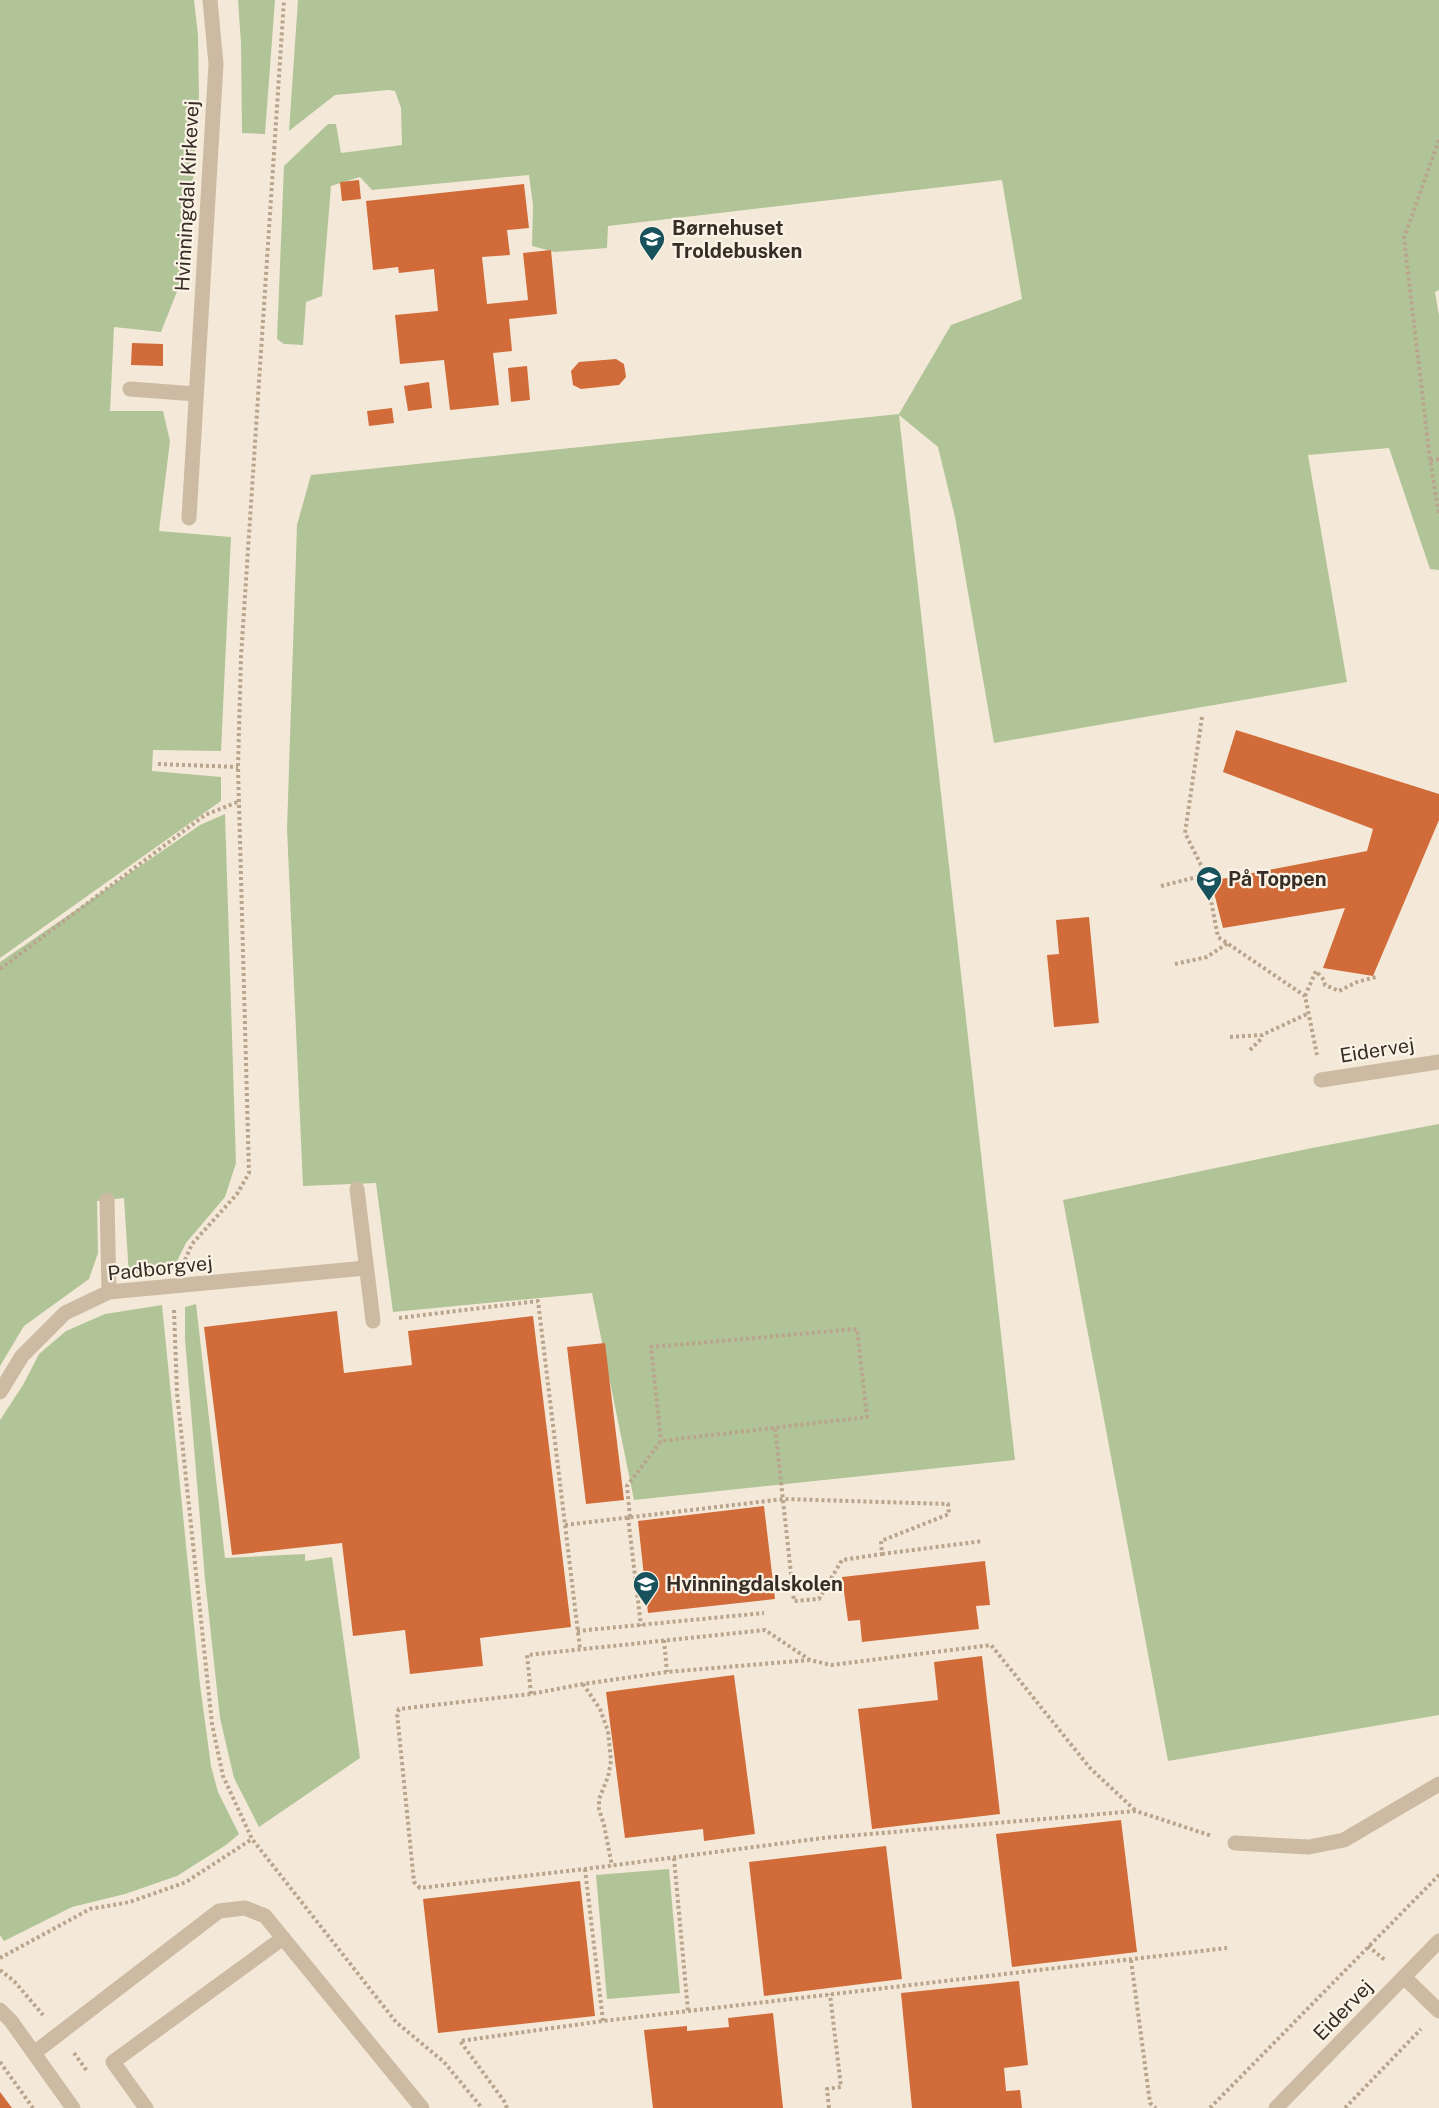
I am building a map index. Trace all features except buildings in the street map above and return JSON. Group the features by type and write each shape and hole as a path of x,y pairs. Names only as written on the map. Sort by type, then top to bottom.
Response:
{"street":[{"name":"Hvinningdal Kirkevej","path":"189,518 216,64 210,0"},
{"path":"130,389 196,394"},
{"name":"Eidervej","path":"1321,1080 1439,1062"},
{"path":"357,1190 373,1321"},
{"path":"107,1200 109,1292"},
{"name":"Padborgvej","path":"0,1392 22,1356 65,1313 109,1292 366,1268"},
{"path":"1234,1843 1309,1847 1344,1840 1439,1784"},
{"path":"34,2053 219,1911 245,1908 265,1916 422,2108"},
{"path":"146,2108 113,2062 283,1938"},
{"name":"Eidervej","path":"1276,2108 1439,1941"},
{"path":"1404,1977 1439,2011"},
{"path":"0,2010 11,2020 73,2108"}],"path":[{"path":"284,0 242,645 238,767 249,1173 237,1194 192,1244 173,1287 177,1393 212,1724 223,1776 252,1839 396,2022 444,2062 482,2108"},
{"path":"1439,140 1404,238 1430,460 1439,515"},
{"path":"1430,460 1439,459"},
{"path":"1202,717 1185,833 1205,874 1218,937 1305,996"},
{"path":"158,764 238,767"},
{"path":"0,969 205,815 240,801"},
{"path":"1161,886 1205,874"},
{"path":"1175,964 1207,957 1228,943"},
{"path":"1321,1080 1305,996 1316,971 1324,980 1325,985 1339,991 1356,982 1376,977"},
{"path":"1230,1038 1262,1035 1309,1013"},
{"path":"1250,1050 1262,1035"},
{"path":"373,1321 538,1301 580,1649"},
{"path":"640,1626 627,1486 661,1441 651,1347 857,1329 867,1417 661,1441"},
{"path":"775,1427 794,1601 819,1599 842,1560 983,1541"},
{"path":"565,1525 784,1499 948,1504 949,1514 881,1541 882,1554"},
{"path":"578,1631 764,1613"},
{"path":"531,1694 527,1655 765,1630 810,1660"},
{"path":"664,1640 667,1672"},
{"path":"1136,1811 1090,1768 991,1645 831,1665 810,1660 667,1672 531,1694 399,1709 397,1713 414,1882 420,1888 612,1866 823,1838 1136,1811 1234,1843"},
{"path":"583,1684 600,1709 609,1731 611,1761 608,1777 599,1799 599,1809 609,1844 612,1866"},
{"path":"0,1958 90,1909 130,1902 186,1882 252,1839"},
{"path":"674,1858 688,2011"},
{"path":"585,1869 603,2021"},
{"path":"1210,2108 1439,1875"},
{"path":"507,2108 460,2041 603,2021 1227,1948"},
{"path":"1131,1960 1150,2103 1156,2108"},
{"path":"829,2108 827,2089 841,2087 830,1994"},
{"path":"1345,2108 1439,2011"},
{"path":"0,2062 33,2108"}],"green space":[{"path":"0,0 194,0 198,35 199,97 187,266 161,332 114,327 110,411 163,411 170,441 159,531 231,537 221,751 153,750 152,771 221,777 221,801 0,958"},
{"path":"238,0 275,0 265,134 242,133"},
{"path":"298,0 1439,0 1439,290 1435,292 1439,316 1439,570 1430,569 1389,448 1308,455 1347,682 994,743 955,517 938,447 899,415 1015,1460 634,1500 592,1293 393,1312 376,1183 303,1186 287,829 297,525 311,475 899,414 951,325 1022,299 1002,180 608,226 607,248 555,252 532,246 533,205 529,175 372,190 360,177 331,186 322,296 306,302 303,345 284,344 277,339 284,166 328,124 336,124 341,153 402,145 401,108 395,91 388,90 335,95 289,131"},
{"path":"225,814 236,1163 225,1197 186,1243 173,1269 129,1276 124,1198 97,1201 98,1253 89,1279 24,1326 0,1366 0,962 200,825"},
{"path":"1439,1124 1439,1715 1168,1761 1063,1200"},
{"path":"196,1304 225,1558 305,1554 305,1561 332,1557 360,1758 259,1827 234,1778 220,1718 205,1579 185,1339 185,1307"},
{"path":"162,1305 200,1685 211,1766 218,1792 239,1834 226,1845 177,1876 125,1894 72,1907 4,1941 0,1935 0,1420 23,1385 39,1354 66,1331 105,1314"},
{"path":"669,1869 680,1993 607,1999 596,1875"}],"place":[{"name":"Børnehuset Troldebusken","path":"652,262"},
{"name":"På Toppen","path":"1209,902"},
{"name":"Hvinningdalskolen","path":"646,1607"}]}
